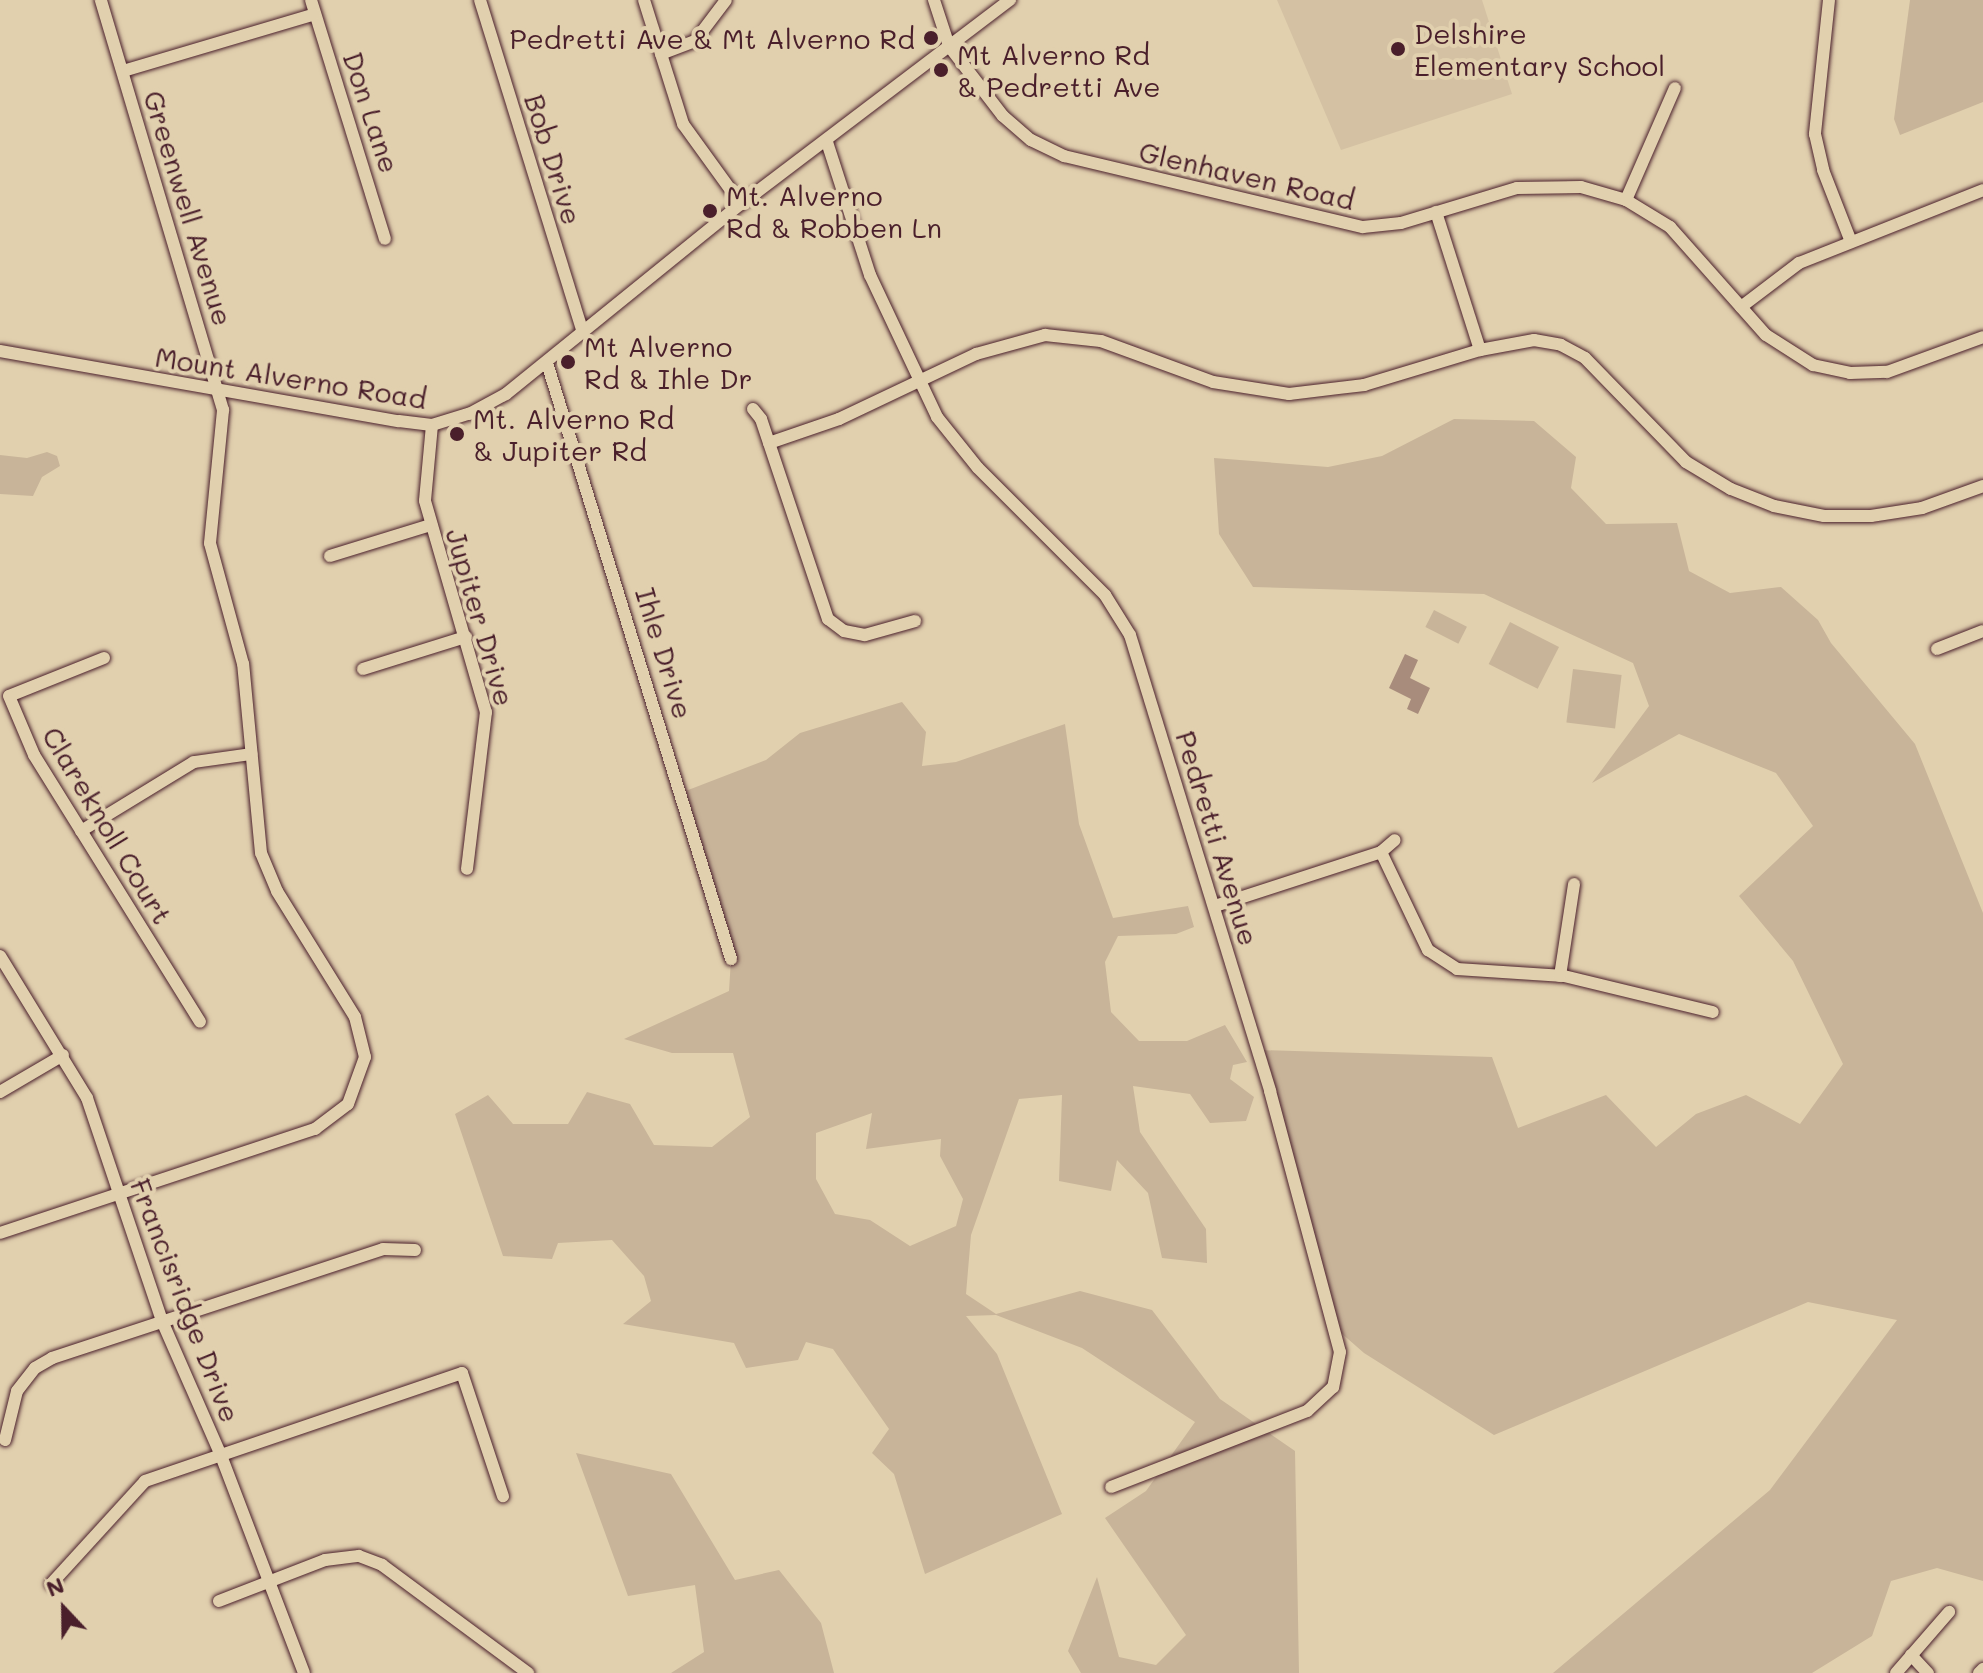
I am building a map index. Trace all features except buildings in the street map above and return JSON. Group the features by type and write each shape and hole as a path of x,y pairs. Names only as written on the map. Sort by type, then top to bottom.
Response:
{"street":[{"name":"Greenwell Avenue","path":"0,1233 315,1129 339,1115 361,1080 364,1043 355,1017 267,872 258,836 243,664 210,543 224,424 219,392 101,0"},
{"name":"Don Lane","path":"311,0 385,239"},
{"name":"Bob Drive","path":"480,0 583,332"},
{"path":"644,0 683,124 741,204"},
{"path":"661,54 695,41 726,0"},
{"path":"934,0 949,46"},
{"name":"Mount Alverno Road","path":"0,351 219,392 432,425 486,407 547,363 741,204 827,142 1010,0"},
{"path":"1829,0 1815,134 1823,170 1851,242"},
{"path":"123,71 315,14"},
{"name":"Glenhaven Road","path":"949,46 1012,125 1064,156 1344,225 1382,226 1535,185 1581,187 1626,200 1670,227 1766,335 1797,357 1850,373 1905,367 1983,337"},
{"path":"1626,200 1675,88"},
{"name":"Pedretti Avenue","path":"827,142 870,275 937,417 959,447 1105,595 1124,622 1215,906 1274,1106 1340,1352 1340,1370 1333,1387 1307,1411 1111,1487"},
{"path":"1741,307 1783,272 1983,190"},
{"path":"1436,212 1480,350"},
{"path":"769,443 839,419 976,354 1045,335 1101,341 1213,382 1289,394 1364,385 1480,350 1534,340 1574,351 1686,462 1731,489 1774,506 1824,516 1871,516 1922,508 1983,486"},
{"name":"Ihle Drive","path":"547,363 731,959"},
{"path":"753,409 769,443 828,619 844,631 865,635 915,621"},
{"name":"Jupiter Drive","path":"432,425 423,487 431,525 466,637 487,725 467,869"},
{"path":"330,556 431,525"},
{"path":"1937,649 1983,631"},
{"path":"363,669 466,637"},
{"name":"Clareknoll Court","path":"104,658 9,696 34,755 200,1022"},
{"path":"81,831 194,762 251,754"},
{"path":"1215,906 1381,852 1395,840"},
{"path":"1381,852 1428,950 1457,969 1560,976 1713,1012"},
{"path":"1560,976 1574,884"},
{"name":"Francisridge Drive","path":"0,956 87,1098 162,1321 220,1453 304,1673"},
{"path":"0,1092 63,1055"},
{"path":"5,1440 17,1391 35,1368 162,1321 383,1249 415,1250"},
{"path":"51,1584 133,1490 163,1472 462,1373 503,1496"},
{"path":"219,1601 335,1557 371,1559 528,1673"},
{"path":"1896,1673 1949,1612"},
{"path":"1911,1655 1928,1673"}],"shaded area":[{"name":"Delshire Elementary School","path":"1277,0 1482,0 1512,94 1341,150"},
{"path":"1910,0 1983,0 1983,102 1900,135 1894,119"},
{"path":"1454,419 1534,421 1576,457 1571,488 1606,524 1677,523 1689,571 1730,593 1781,587 1818,620 1831,643 1915,744 1983,913 1983,1581 1937,1568 1891,1581 1872,1636 1812,1673 1553,1673 1770,1490 1897,1320 1808,1302 1494,1435 1364,1353 1332,1325 1258,1050 1492,1057 1518,1128 1606,1095 1656,1147 1696,1114 1746,1095 1800,1124 1843,1064 1793,961 1739,896 1813,826 1776,773 1679,734 1592,783 1649,706 1633,663 1484,594 1253,587 1219,534 1214,458 1328,467 1382,456"},
{"path":"47,452 57,456 60,466 42,477 33,496 0,494 0,455 27,458"},
{"path":"1434,610 1467,627 1458,644 1425,627"},
{"path":"1510,622 1559,647 1538,689 1489,664"},
{"path":"1405,654 1418,660 1410,678 1430,688 1418,714 1407,709 1411,699 1389,688"},
{"path":"1573,669 1622,675 1615,729 1566,723"},
{"path":"902,702 926,732 922,766 956,762 1065,724 1079,824 1113,918 1188,906 1194,927 1176,934 1118,936 1105,962 1111,1012 1139,1041 1187,1041 1225,1025 1247,1062 1233,1065 1230,1079 1254,1097 1246,1121 1210,1123 1190,1094 1133,1086 1140,1132 1206,1229 1207,1263 1162,1258 1148,1193 1117,1160 1111,1191 1059,1181 1062,1095 1019,1099 971,1235 966,1294 996,1314 1080,1291 1152,1310 1220,1399 1295,1451 1299,1673 1081,1673 1068,1651 1097,1577 1119,1657 1156,1665 1186,1635 1105,1518 1146,1491 1195,1422 1082,1348 996,1315 966,1316 997,1354 1062,1514 925,1574 894,1474 872,1453 889,1429 833,1349 806,1342 798,1360 746,1368 734,1343 623,1324 651,1301 644,1276 612,1240 558,1243 552,1259 503,1256 455,1114 488,1095 513,1124 568,1124 587,1092 630,1104 654,1145 712,1147 750,1117 733,1053 672,1053 624,1039 729,991 731,959 683,792 766,760 800,733","holes":["872,1113 866,1149 941,1139 940,1156 963,1199 956,1226 910,1246 870,1220 835,1214 816,1179 816,1133"]},
{"path":"576,1453 671,1474 735,1580 779,1570 821,1623 834,1673 671,1673 704,1652 695,1585 628,1596"}],"place":[{"name":"Pedretti Ave & Mt Alverno Rd","path":"931,38"},
{"name":"Delshire Elementary School","path":"1398,49"},
{"name":"Mt Alverno Rd & Pedretti Ave","path":"941,70"},
{"name":"Mt. Alverno Rd & Robben Ln","path":"710,211"},
{"name":"Mt Alverno Rd & Ihle Dr","path":"568,362"},
{"name":"Mt. Alverno Rd & Jupiter Rd","path":"457,434"}]}
